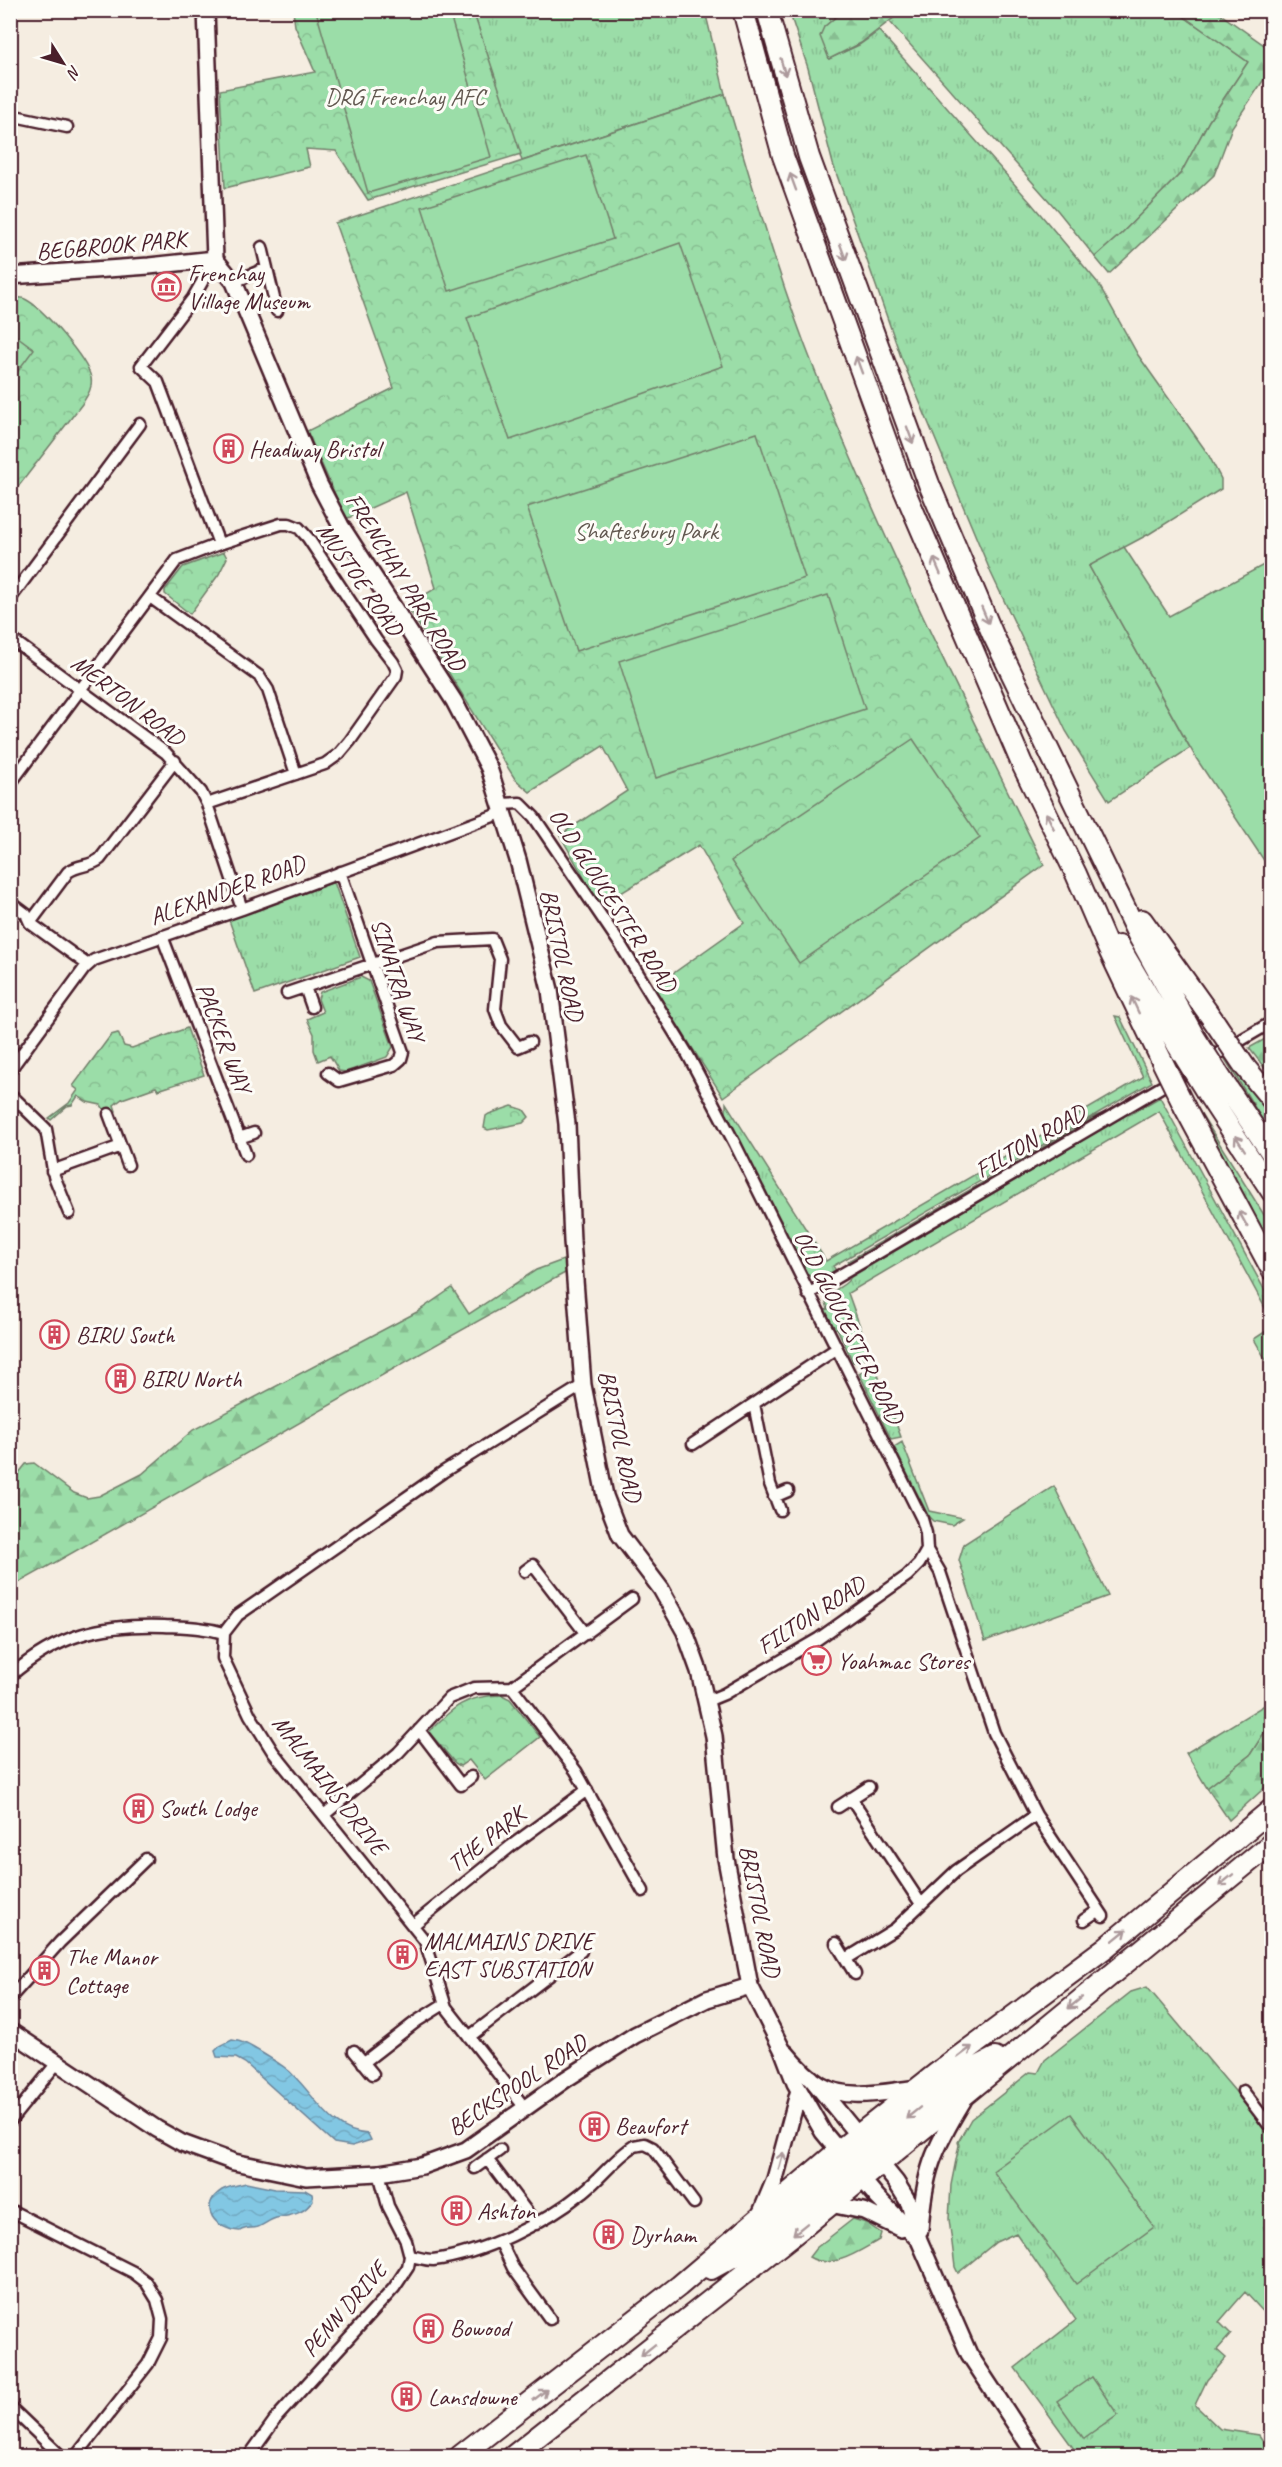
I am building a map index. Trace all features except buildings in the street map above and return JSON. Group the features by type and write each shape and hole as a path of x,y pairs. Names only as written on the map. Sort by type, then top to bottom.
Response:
{"highway":[{"path":"743,10 783,156 903,487 1022,764 1076,874 1108,948 1185,1108 1272,1270"},
{"path":"767,10 809,158 928,484 993,635 1115,884 1187,1042"},
{"path":"1076,874 1187,1042 1272,1192"},
{"path":"1115,884 1245,1067 1272,1100"},
{"path":"1215,1088 1272,1154"},
{"path":"869,2149 918,2088 1105,1948 1272,1809"},
{"path":"460,2457 679,2286 760,2216 850,2164 869,2149 971,2088 1272,1843"},
{"path":"679,2286 740,2253 960,2076 1034,2038"},
{"path":"513,2457 830,2204 850,2164"}],"main road":[{"path":"206,10 216,259"},
{"name":"BEGBROOK PARK","path":"10,276 216,259"},
{"name":"FRENCHAY PARK ROAD","path":"216,259 234,282 318,484 341,526 454,701 489,768 503,808"},
{"name":"BRISTOL ROAD","path":"503,808 550,990 560,1056 567,1124 572,1241 584,1385 605,1496 620,1535 661,1589 685,1632 707,1701 714,1736 726,1859 750,1986 782,2049 799,2090 823,2132 877,2197 919,2240"},
{"name":"BECKSPOOL ROAD","path":"10,2031 157,2129 182,2143 234,2162 306,2177 379,2173 422,2166 466,2150 566,2079 635,2035 707,1999 750,1986"},
{"name":"BRISTOL ROAD","path":"782,2049 811,2078"},
{"path":"811,2078 822,2087 840,2093 863,2094 918,2088"},
{"path":"811,2078 896,2182 909,2204 919,2240 969,2354 1036,2457"},
{"path":"919,2240 924,2188 930,2164 943,2134 971,2088"},
{"path":"760,2216 776,2179 799,2090"},
{"path":"830,2204 872,2214 919,2240"}],"street":[{"path":"10,115 67,127"},
{"path":"262,248 277,311"},
{"path":"216,259 193,298 141,366 158,382 219,543"},
{"path":"234,282 267,268"},
{"path":"10,599 140,424"},
{"name":"MUSTOE ROAD","path":"10,784 177,560 219,543 281,524 289,524 299,528 396,667 395,678 339,754 325,764 207,804"},
{"path":"150,597 259,676 268,690 296,774"},
{"name":"MERTON ROAD","path":"10,638 175,761 201,792 207,804 242,909"},
{"path":"30,923 69,872 76,866 92,865 100,859 175,761"},
{"name":"OLD GLOUCESTER ROAD","path":"503,808 515,801 528,810 620,944 688,1055 921,1520 926,1533 927,1550 940,1572 994,1733 1036,1815 1101,1913 1084,1920"},
{"name":"ALEXANDER ROAD","path":"10,1070 88,965 101,957 242,909 503,808"},
{"name":"SINATRA WAY","path":"328,1073 339,1081 394,1065 401,1059 403,1052 340,872"},
{"path":"10,902 26,914 30,923 88,965"},
{"name":"PACKER WAY","path":"162,936 246,1155"},
{"path":"287,993 438,942 492,939 500,959 495,1009 501,1025 518,1047 530,1042"},
{"path":"305,987 312,1007"},
{"name":"FILTON ROAD","path":"808,1294 1272,1022"},
{"path":"10,1094 46,1129 52,1171 69,1213"},
{"path":"110,1114 128,1165"},
{"path":"239,1138 254,1133"},
{"path":"52,1171 121,1146"},
{"path":"693,1444 836,1349"},
{"path":"10,1676 46,1649 101,1628 129,1625 204,1627 224,1633 238,1615 443,1472 584,1385"},
{"path":"754,1404 774,1497 780,1510"},
{"path":"774,1497 788,1491"},
{"name":"FILTON ROAD","path":"707,1701 724,1694 818,1639 907,1576 919,1564 927,1550"},
{"path":"525,1571 533,1565 586,1634"},
{"path":"324,1815 391,1760 442,1704 456,1694 482,1686 512,1687 632,1599"},
{"name":"MALMAINS DRIVE","path":"224,1633 223,1658 250,1715 273,1752 429,1946 444,2004 525,2108"},
{"path":"512,1687 571,1764 643,1891"},
{"path":"419,1730 461,1785 471,1776"},
{"path":"838,1807 869,1787"},
{"name":"THE PARK","path":"413,1924 503,1852 587,1790"},
{"path":"851,1798 921,1904"},
{"path":"846,1959 895,1929 956,1871 1036,1815"},
{"path":"10,1998 60,1942 146,1859"},
{"path":"836,1943 855,1974"},
{"path":"469,2037 581,1951"},
{"path":"363,2062 417,2021 444,2004"},
{"path":"354,2051 373,2074"},
{"path":"10,2121 57,2063"},
{"path":"1243,2091 1272,2129"},
{"path":"410,2256 431,2260 500,2241 536,2224 561,2210 584,2192 634,2145 653,2148 694,2203"},
{"path":"474,2168 500,2150"},
{"path":"487,2159 536,2224"},
{"name":"PENN DRIVE","path":"249,2457 277,2417 394,2288 408,2267 410,2256 406,2241 388,2206 379,2173"},
{"path":"10,2210 137,2274 150,2287 159,2307 162,2332 152,2357 76,2457"},
{"path":"500,2241 513,2268 550,2319"},
{"path":"10,2407 61,2457"}],"green space":[{"path":"894,10 1176,11 1248,62 1209,121 1181,173 1095,257 1058,211 889,21 896,16"},
{"name":"DRG Frenchay AFC","path":"293,11 473,11 521,154 368,200 336,151 306,149 310,167 225,188 220,90 315,72 295,26"},
{"path":"316,11 449,11 491,157 368,193"},
{"path":"473,11 705,11 725,94 522,161"},
{"path":"789,11 843,11 824,27 829,59 859,45 879,31 1031,203 1098,283 1138,355 1208,454 1221,479 1221,489 1149,534 1089,566 1190,748 1109,801 1066,731 991,573 901,357 833,164 808,68"},
{"path":"843,11 894,11 896,16 861,43 829,59 820,36 824,27"},
{"path":"1176,11 1216,11 1271,50 1271,69 1232,127 1214,175 1109,274 1095,257 1181,173 1209,121 1248,62"},
{"name":"Shaftesbury Park","path":"725,94 790,303 841,434 925,620 1044,865 723,1097 654,987 744,923 699,845 600,906 560,835 627,791 603,746 530,792 515,779 407,606 436,588 406,492 346,519 307,431 394,388 335,223"},
{"path":"586,155 613,239 449,291 422,207"},
{"path":"680,243 723,366 510,440 467,318"},
{"path":"11,297 25,299 53,323 82,359 91,378 91,385 82,404 11,496"},
{"path":"10,331 34,349 11,380 10,380"},
{"path":"757,433 805,578 576,651 527,507"},
{"path":"1124,547 1169,616 1271,561 1271,871 1196,758 1089,566"},
{"path":"224,552 227,558 219,574 190,614 165,594 165,590 183,567"},
{"path":"828,595 865,709 656,778 619,661"},
{"path":"913,739 980,838 799,963 731,861"},
{"path":"334,882 360,957 255,994 229,920"},
{"path":"361,977 369,981 393,1047 387,1057 346,1072 339,1071 330,1056 318,1061 314,1050 314,1034 307,1019 323,1012 318,999 320,992"},
{"path":"1115,1016 1120,1017 1152,1082 833,1266 837,1272 818,1279 806,1274 726,1116 726,1103 826,1261 1143,1077"},
{"path":"187,1028 204,1075 158,1090 156,1087 122,1099 114,1105 116,1111 107,1114 101,1105 87,1102 78,1096 72,1105 67,1106 51,1120 49,1118 69,1103 78,1090 73,1086 111,1035 118,1033 124,1046 132,1048"},
{"path":"1267,1038 1271,1044 1271,1076 1249,1048"},
{"path":"1222,1054 1230,1058 1271,1116 1271,1134"},
{"path":"1160,1097 1271,1302 1272,1321 1159,1111 848,1293 871,1357 853,1362 837,1328 832,1330 823,1311 828,1309 826,1302 830,1294 851,1277 1127,1114 1129,1115"},
{"path":"512,1106 524,1110 529,1117 523,1123 488,1130 484,1128 486,1116"},
{"path":"1198,1109 1271,1226 1271,1259 1195,1112"},
{"path":"1112,1110 845,1267 848,1261 1096,1116"},
{"path":"566,1259 568,1264 565,1273 11,1587 11,1483 26,1464 34,1463 74,1493 87,1498 99,1496 142,1474 193,1430 417,1312 452,1288 469,1314 536,1270"},
{"path":"1271,1328 1271,1369 1254,1339"},
{"path":"874,1364 901,1437 891,1439 859,1373"},
{"path":"902,1442 929,1511 963,1518 952,1525 933,1521 929,1517 894,1447"},
{"path":"1054,1486 1108,1596 985,1641 959,1560 964,1544"},
{"path":"502,1695 510,1699 540,1737 485,1780 469,1760 460,1766 455,1763 429,1732 461,1704 478,1698"},
{"path":"1271,1701 1271,1722 1250,1755 1207,1788 1186,1753"},
{"path":"1271,1722 1271,1782 1229,1820 1207,1788 1250,1755"},
{"path":"1147,1987 1262,2123 1271,2140 1271,2320 1245,2292 1219,2322 1231,2334 1217,2350 1226,2358 1207,2380 1195,2405 1220,2429 1259,2435 1271,2456 1079,2456 1015,2368 1076,2320 1016,2233 996,2242 958,2273 955,2267 949,2219 951,2185 958,2142 971,2119 1030,2072 1038,2073 1045,2060 1131,1992"},
{"path":"1071,2114 1154,2227 1076,2284 993,2171"},
{"path":"853,2219 866,2223 881,2233 879,2240 836,2261 818,2261 809,2257 816,2248"},
{"path":"1092,2377 1118,2415 1084,2439 1057,2401"}],"water":[{"path":"232,2040 248,2045 282,2065 334,2121 355,2132 368,2134 371,2140 352,2146 334,2143 245,2063 236,2058 217,2057 215,2051"},
{"path":"246,2183 275,2189 305,2190 312,2194 313,2200 306,2209 273,2219 258,2227 240,2231 223,2227 212,2216 210,2203 222,2190"}],"place":[{"name":"Frenchay Village Museum","path":"167,287"},
{"name":"Headway Bristol","path":"228,449"},
{"name":"BIRU South","path":"55,1335"},
{"name":"BIRU North","path":"120,1379"},
{"name":"Yoahmac Stores","path":"816,1661"},
{"name":"South Lodge","path":"138,1808"},
{"name":"MALMAINS DRIVE EAST SUBSTATION","path":"403,1955"},
{"name":"The Manor Cottage","path":"45,1971"},
{"name":"Beaufort","path":"594,2126"},
{"name":"Ashton","path":"456,2211"},
{"name":"Dyrham","path":"609,2235"},
{"name":"Bowood","path":"429,2328"},
{"name":"Lansdowne","path":"407,2397"}]}
